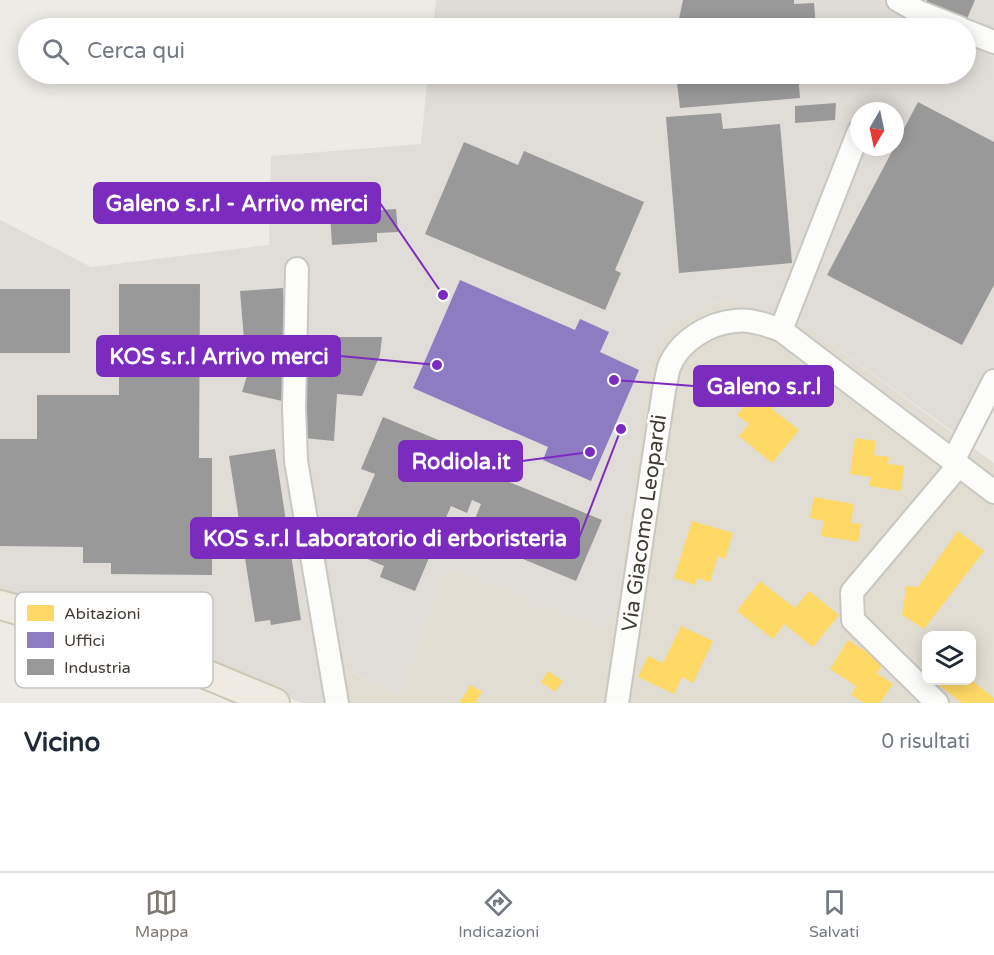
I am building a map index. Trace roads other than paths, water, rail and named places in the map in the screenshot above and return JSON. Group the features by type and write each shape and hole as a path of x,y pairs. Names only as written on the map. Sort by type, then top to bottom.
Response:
{"main road":[{"path":"0,605 15,609"},
{"path":"213,677 275,703"}],"street":[{"path":"898,0 934,18"},
{"path":"976,35 994,42"},
{"path":"781,330 850,154"},
{"path":"297,269 294,407 296,460 337,703"},
{"name":"Via Giacomo Leopardi","path":"617,703 669,366 680,348 699,333 711,327 736,321 762,323 781,330 994,492"},
{"path":"937,703 852,620 852,592 956,463 994,381"}],"place":[{"name":"Galeno s.r.l - Arrivo merci","path":"443,295"},
{"name":"KOS s.r.l Arrivo merci","path":"437,365"},
{"name":"Galeno s.r.l","path":"614,380"},
{"name":"KOS s.r.l Laboratorio di erboristeria","path":"621,429"},
{"name":"Rodiola.it","path":"590,452"}]}
